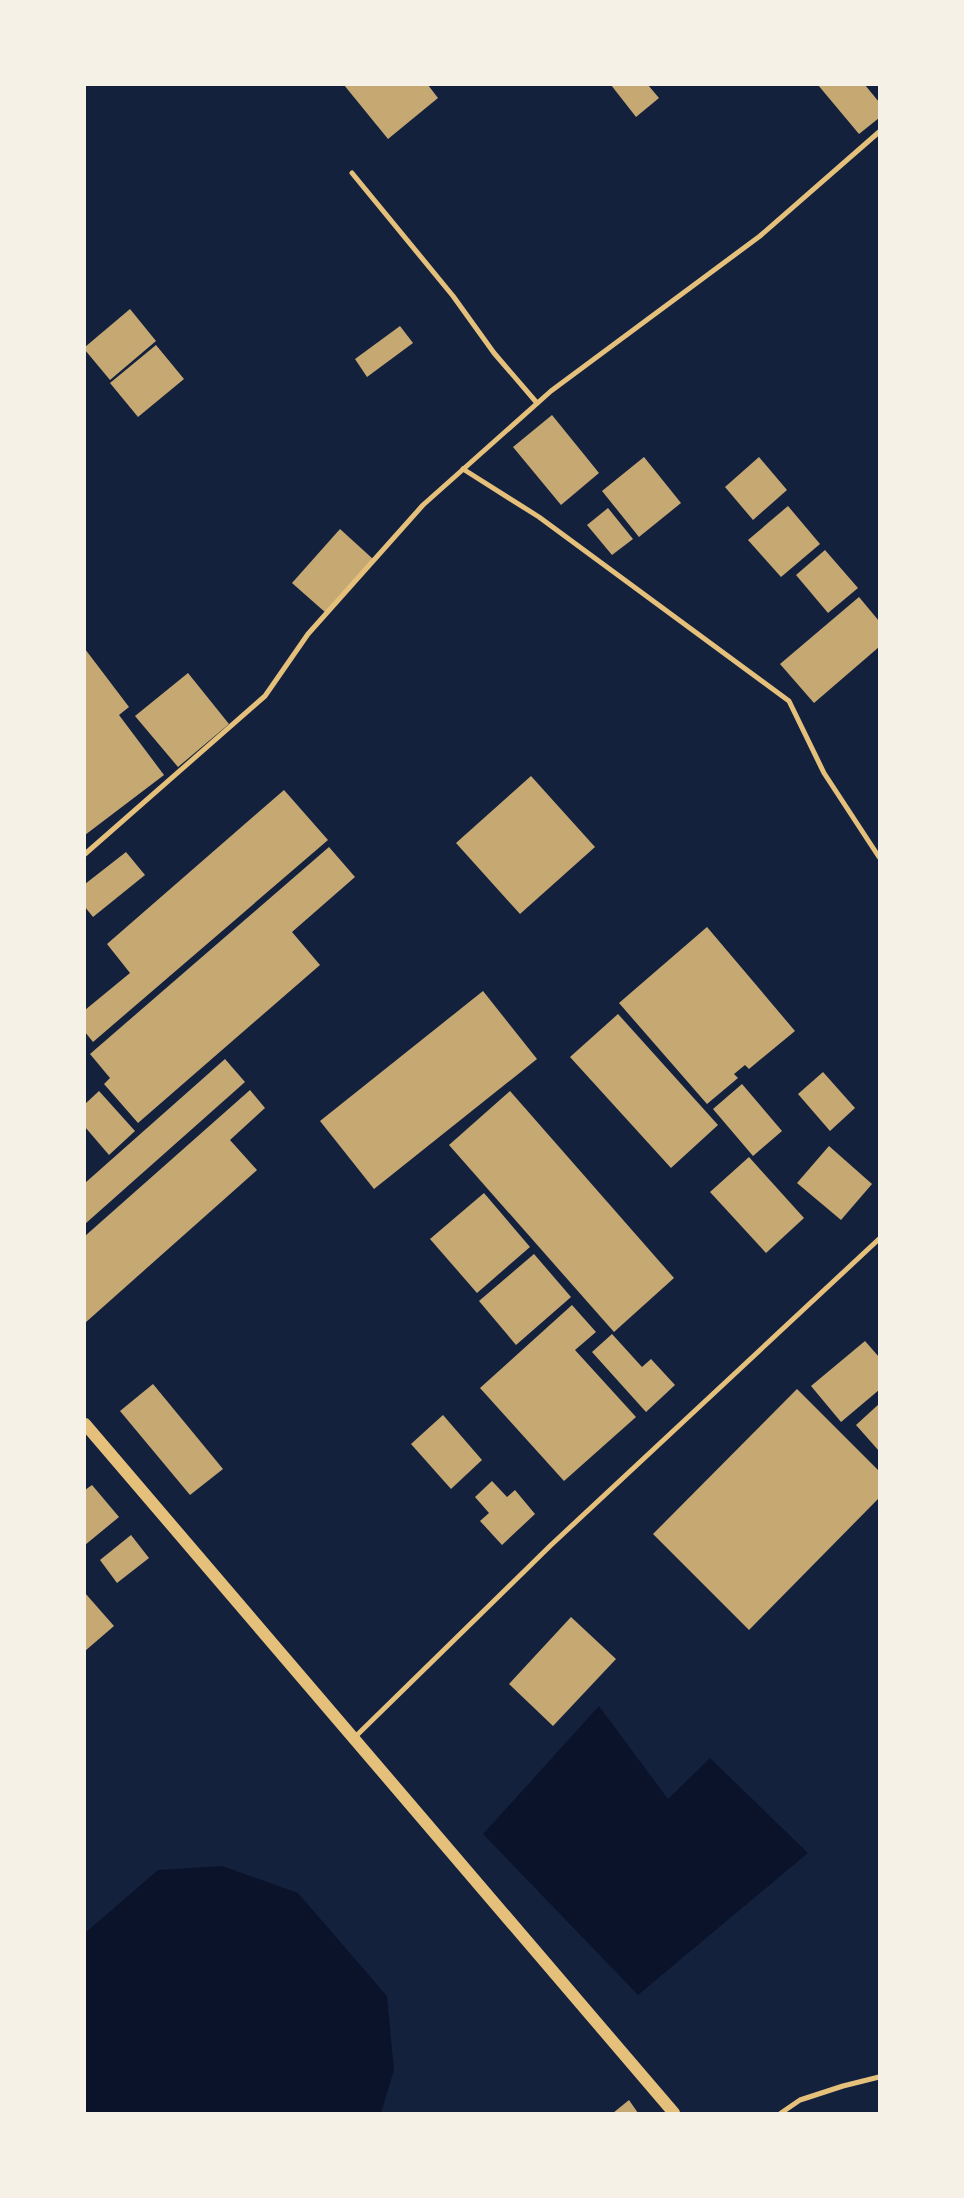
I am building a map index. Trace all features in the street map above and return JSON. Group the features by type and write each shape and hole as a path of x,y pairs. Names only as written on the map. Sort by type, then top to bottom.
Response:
{"main road":[{"path":"85,1424 674,2113"}],"street":[{"path":"85,854 265,696 308,634 423,505 537,403 760,236 879,132"},
{"path":"352,173 453,296 494,353 537,403"},
{"path":"463,469 539,517 789,701 824,773 879,857"},
{"path":"353,1738 550,1546 879,1239"},
{"path":"781,2113 800,2100 879,2077"}],"water":[{"path":"599,1706 668,1799 710,1758 808,1853 638,1995 483,1834"},
{"path":"222,1866 298,1893 387,1996 394,2070 381,2113 85,2113 85,1933 158,1870"}],"building":[{"path":"344,85 428,85 438,98 388,139"},
{"path":"611,85 648,85 659,98 636,117"},
{"path":"818,85 865,85 879,102 879,118 859,134"},
{"path":"130,309 156,341 110,380 85,350 85,347"},
{"path":"400,326 413,343 367,377 355,359"},
{"path":"156,345 184,379 138,417 110,383"},
{"path":"552,415 599,473 561,505 513,447"},
{"path":"644,457 681,503 639,537 602,491"},
{"path":"759,457 787,490 753,520 725,487"},
{"path":"788,506 820,544 781,577 748,540"},
{"path":"608,508 633,539 612,555 587,525"},
{"path":"340,529 373,559 326,613 292,583"},
{"path":"825,550 858,588 828,613 796,575"},
{"path":"859,597 879,621 879,647 814,703 780,664"},
{"path":"85,649 129,707 119,715 164,775 85,835"},
{"path":"188,673 229,724 178,767 135,716"},
{"path":"531,776 595,847 520,914 456,843"},
{"path":"284,790 328,840 93,1042 85,1032 85,1010 130,973 107,944"},
{"path":"329,847 355,877 292,932 320,965 138,1123 104,1084 110,1078 90,1054"},
{"path":"126,852 145,875 93,917 85,907 85,884"},
{"path":"707,927 795,1031 749,1069 745,1065 734,1074 738,1078 707,1104 619,1003"},
{"path":"483,991 537,1059 374,1189 320,1121"},
{"path":"618,1014 718,1125 671,1168 570,1057"},
{"path":"225,1059 245,1082 85,1224 85,1183"},
{"path":"823,1072 855,1108 830,1131 798,1094"},
{"path":"742,1084 782,1131 753,1156 713,1109"},
{"path":"250,1090 265,1108 230,1140 257,1170 85,1323 85,1236"},
{"path":"99,1091 135,1131 109,1155 85,1127 85,1104"},
{"path":"510,1091 674,1278 614,1332 449,1145"},
{"path":"829,1146 872,1184 841,1220 797,1183"},
{"path":"749,1157 804,1218 766,1253 710,1192"},
{"path":"484,1193 530,1247 477,1293 430,1239"},
{"path":"534,1254 571,1297 516,1345 479,1301"},
{"path":"572,1305 596,1332 575,1350 636,1417 564,1481 480,1388"},
{"path":"612,1334 642,1367 651,1359 675,1385 646,1412 592,1352"},
{"path":"865,1341 879,1357 879,1390 841,1422 811,1386"},
{"path":"153,1384 223,1469 190,1495 120,1411"},
{"path":"797,1389 879,1471 879,1498 749,1630 653,1534"},
{"path":"879,1404 879,1451 856,1425"},
{"path":"443,1415 482,1460 451,1489 411,1444"},
{"path":"492,1481 507,1497 515,1490 535,1514 502,1545 480,1521 489,1513 475,1497"},
{"path":"92,1485 119,1517 85,1545 85,1490"},
{"path":"131,1535 149,1558 117,1583 100,1560"},
{"path":"85,1593 114,1626 85,1651"},
{"path":"571,1617 616,1659 553,1726 509,1684"},
{"path":"629,2100 638,2113 613,2113"}]}
